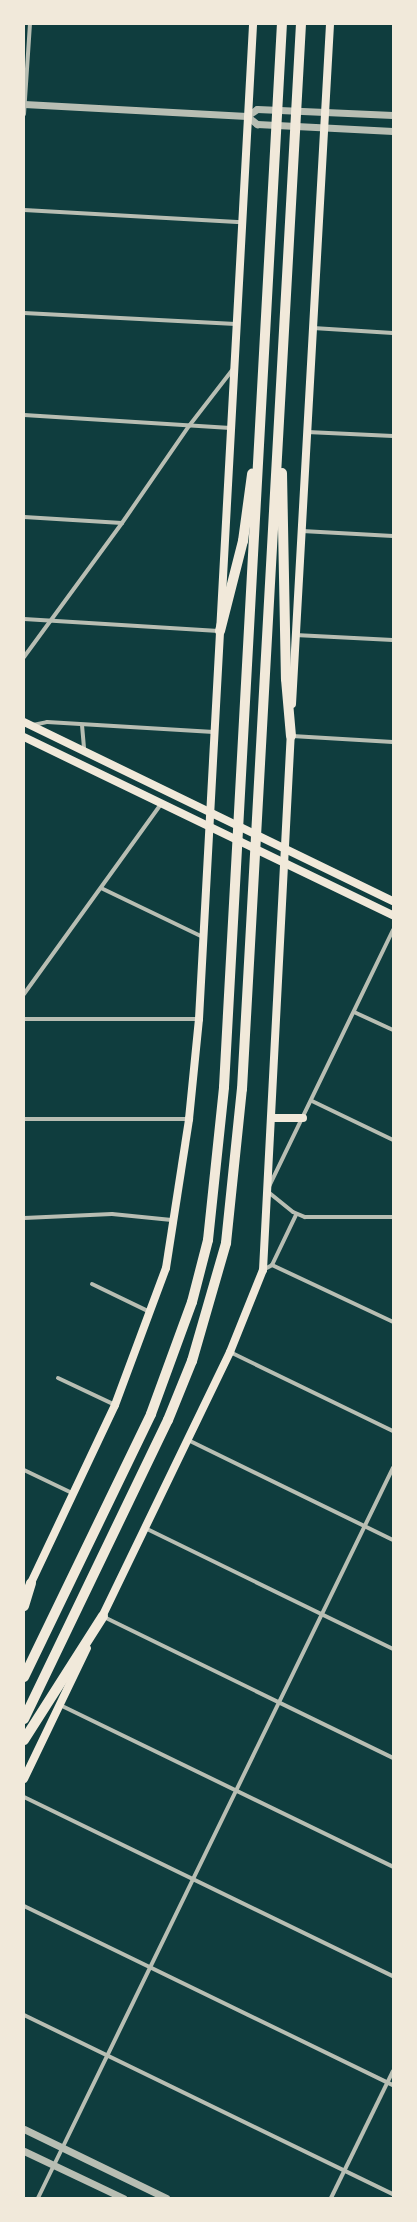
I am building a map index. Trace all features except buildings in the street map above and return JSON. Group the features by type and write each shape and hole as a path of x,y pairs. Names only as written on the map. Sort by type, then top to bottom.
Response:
{"highway":[{"path":"24,1677 152,1414 192,1302 208,1240 224,1087 282,24"},
{"path":"24,1719 168,1420 192,1361 210,1306 226,1243 236,1171 255,865 301,24"},
{"path":"281,389 286,678 291,736"},
{"path":"220,631 243,540 262,398"},
{"path":"24,1606 28,1581"},
{"path":"24,1740 103,1616"}],"main road":[{"path":"24,1598 28,1581 75,1495 115,1405 166,1268 172,1220 189,1118 199,1018 253,24"},
{"path":"24,1779 230,1352 263,1270 291,736 294,635 302,531 306,432 314,328 320,128 325,111 330,24"},
{"path":"28,724 393,901"},
{"path":"24,737 393,915"},
{"path":"271,1118 303,1118"}],"street":[{"path":"24,114 30,24"},
{"path":"24,104 247,116 257,124 393,132"},
{"path":"247,116 257,109 393,115"},
{"path":"24,210 242,222"},
{"path":"24,313 237,324"},
{"path":"314,328 393,333"},
{"path":"24,657 122,523 189,426 234,367"},
{"path":"24,415 231,428"},
{"path":"306,432 393,436"},
{"path":"24,517 122,523"},
{"path":"302,531 393,536"},
{"path":"24,619 220,631"},
{"path":"294,635 393,640"},
{"path":"28,724 48,722 214,732"},
{"path":"82,725 82,741 85,752"},
{"path":"291,736 393,742"},
{"path":"24,994 161,804"},
{"path":"101,888 203,937"},
{"path":"393,930 268,1191 296,1215 305,1218 393,1217"},
{"path":"354,1012 393,1030"},
{"path":"24,1019 199,1018"},
{"path":"312,1101 393,1140"},
{"path":"24,1119 189,1118"},
{"path":"24,1218 112,1214 172,1220"},
{"path":"263,1270 272,1265 296,1215"},
{"path":"272,1265 393,1322"},
{"path":"92,1284 150,1312"},
{"path":"230,1352 393,1431"},
{"path":"58,1378 115,1405"},
{"path":"188,1440 393,1540"},
{"path":"38,2198 393,1468"},
{"path":"24,1470 75,1495"},
{"path":"145,1528 393,1649"},
{"path":"103,1616 393,1758"},
{"path":"60,1704 393,1867"},
{"path":"24,1797 393,1976"},
{"path":"24,1906 393,2085"},
{"path":"24,2015 393,2194"},
{"path":"331,2198 393,2071"},
{"path":"24,2129 166,2198"},
{"path":"24,2151 123,2198"}]}
